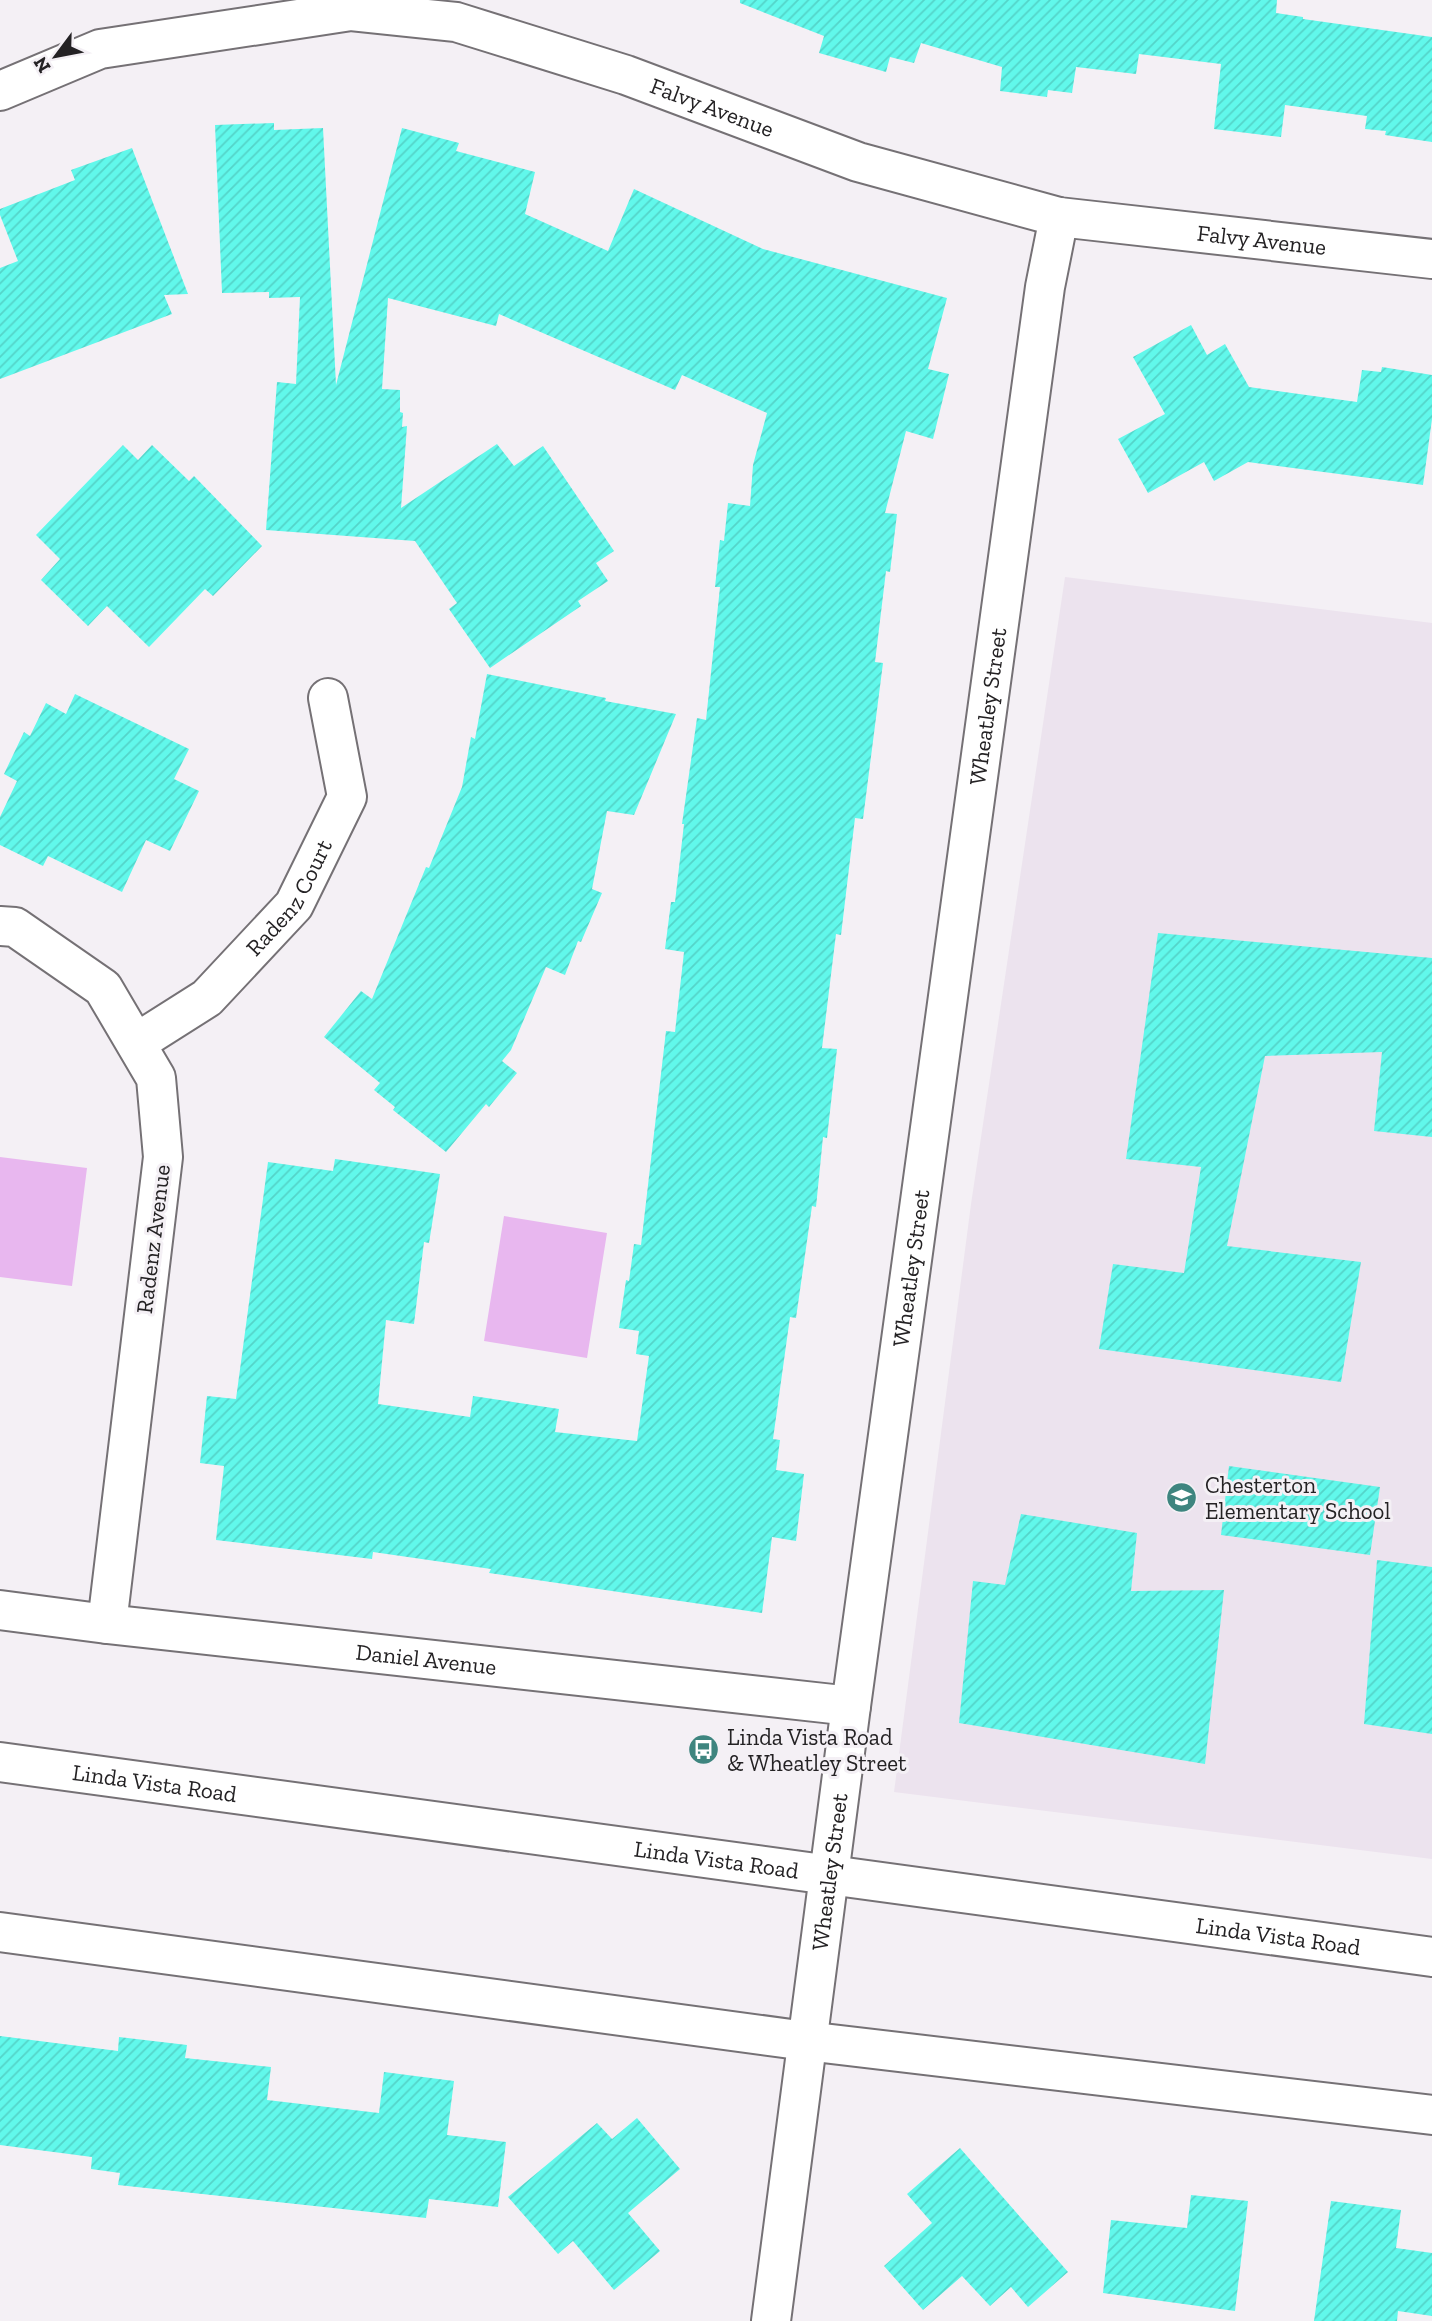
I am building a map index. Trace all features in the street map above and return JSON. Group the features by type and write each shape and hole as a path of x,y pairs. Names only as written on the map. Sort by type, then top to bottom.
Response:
{"street":[{"name":"Falvy Avenue","path":"0,91 100,49 351,11 456,22 626,75 858,162 1059,217 1432,259"},
{"name":"Wheatley Street","path":"771,2321 806,2040 1045,287 1059,217"},
{"name":"Radenz Court","path":"136,1043 207,998 294,905 347,797 328,698"},
{"name":"Radenz Avenue","path":"0,926 15,927 103,988 156,1078 163,1157 107,1624"},
{"name":"Daniel Avenue","path":"0,1610 851,1706"},
{"name":"Linda Vista Road","path":"0,1762 1432,1957"},
{"path":"0,1932 806,2040 1432,2115"}],"shaded area":[{"name":"Chesterton Elementary School","path":"1065,577 1432,623 1432,1859 894,1792 971,1204"},
{"path":"0,1157 87,1168 72,1286 0,1277"},
{"path":"504,1216 607,1233 587,1358 484,1341"}],"building":[{"path":"740,0 1277,0 1276,13 1432,37 1432,142 1365,129 1367,116 1285,105 1281,137 1214,129 1221,64 1139,54 1136,74 1076,67 1072,93 1048,90 1047,97 1000,91 1002,67 921,43 914,63 890,57 886,72 819,53 824,36 740,3"},
{"path":"274,123 274,130 323,128 336,385 402,128 459,143 456,151 535,172 525,214 608,251 634,189 763,249 947,298 928,369 949,374 933,439 906,431 885,513 897,514 890,572 886,571 875,662 883,663 863,819 855,818 841,935 836,934 822,1048 837,1049 827,1138 823,1137 816,1207 812,1206 796,1318 790,1317 773,1439 780,1440 776,1470 804,1474 796,1541 772,1537 762,1613 489,1573 491,1569 373,1552 372,1559 216,1540 224,1466 200,1463 207,1396 236,1399 268,1162 333,1171 335,1159 440,1174 429,1243 424,1242 414,1324 386,1320 378,1404 470,1417 473,1396 559,1409 555,1432 637,1441 649,1356 636,1354 639,1331 619,1328 634,1244 641,1245 666,1031 675,1032 684,952 665,949 671,902 675,902 682,824 697,718 706,720 720,587 715,587 720,540 724,541 728,503 750,506 753,465 767,413 682,375 675,390 499,314 496,326 388,298 382,389 400,390 402,427 407,426 401,508 497,444 514,466 543,446 614,551 596,563 608,581 578,601 581,606 490,668 449,609 457,603 415,541 266,530 277,382 296,384 300,297 269,298 269,292 222,293 215,125"},
{"path":"132,148 188,294 164,295 172,314 0,379 0,268 18,261 0,209 75,180 71,170"},
{"path":"1191,325 1207,355 1225,344 1249,387 1357,402 1362,370 1381,372 1382,367 1432,375 1432,419 1423,485 1248,462 1214,481 1204,462 1148,493 1118,439 1165,414 1133,357"},
{"path":"123,445 138,460 152,445 189,481 194,476 262,546 213,596 205,589 149,647 107,606 88,626 41,580 60,559 36,535"},
{"path":"487,674 676,714 634,815 607,811 592,889 602,893 581,942 578,941 565,975 546,967 511,1050 502,1061 517,1073 489,1107 486,1104 446,1152 393,1110 395,1107 374,1090 380,1083 324,1037 361,991 372,999 462,787 471,737 475,739"},
{"path":"75,694 189,749 174,779 199,791 170,851 146,840 122,892 48,856 43,866 0,845 0,817 17,781 4,774 24,732 30,736 46,703 66,714"},
{"path":"1158,933 1432,958 1432,1137 1374,1131 1382,1052 1265,1056 1227,1246 1361,1262 1341,1382 1099,1349 1113,1264 1184,1273 1201,1167 1126,1159"},
{"path":"1229,1466 1380,1487 1370,1555 1221,1535"},
{"path":"1021,1514 1137,1533 1131,1591 1224,1590 1205,1764 959,1723 973,1581 1005,1585"},
{"path":"1377,1560 1432,1567 1432,1734 1364,1724"},
{"path":"0,2036 118,2051 119,2037 187,2045 185,2058 271,2067 267,2100 379,2113 384,2072 454,2081 447,2135 506,2142 498,2207 429,2199 426,2218 118,2185 120,2173 91,2169 92,2157 0,2145"},
{"path":"637,2118 680,2169 628,2213 660,2251 614,2290 573,2241 558,2254 508,2197 597,2123 612,2139"},
{"path":"960,2148 1068,2272 1028,2307 1011,2287 990,2306 962,2276 923,2310 884,2266 932,2223 907,2194"},
{"path":"1191,2195 1248,2201 1235,2311 1103,2293 1111,2220 1187,2228"},
{"path":"1331,2201 1401,2210 1396,2248 1432,2253 1432,2316 1398,2311 1397,2321 1314,2321"}],"place":[{"name":"Chesterton Elementary School","path":"1182,1498"},
{"name":"Linda Vista Road & Wheatley Street","path":"704,1750"}]}
